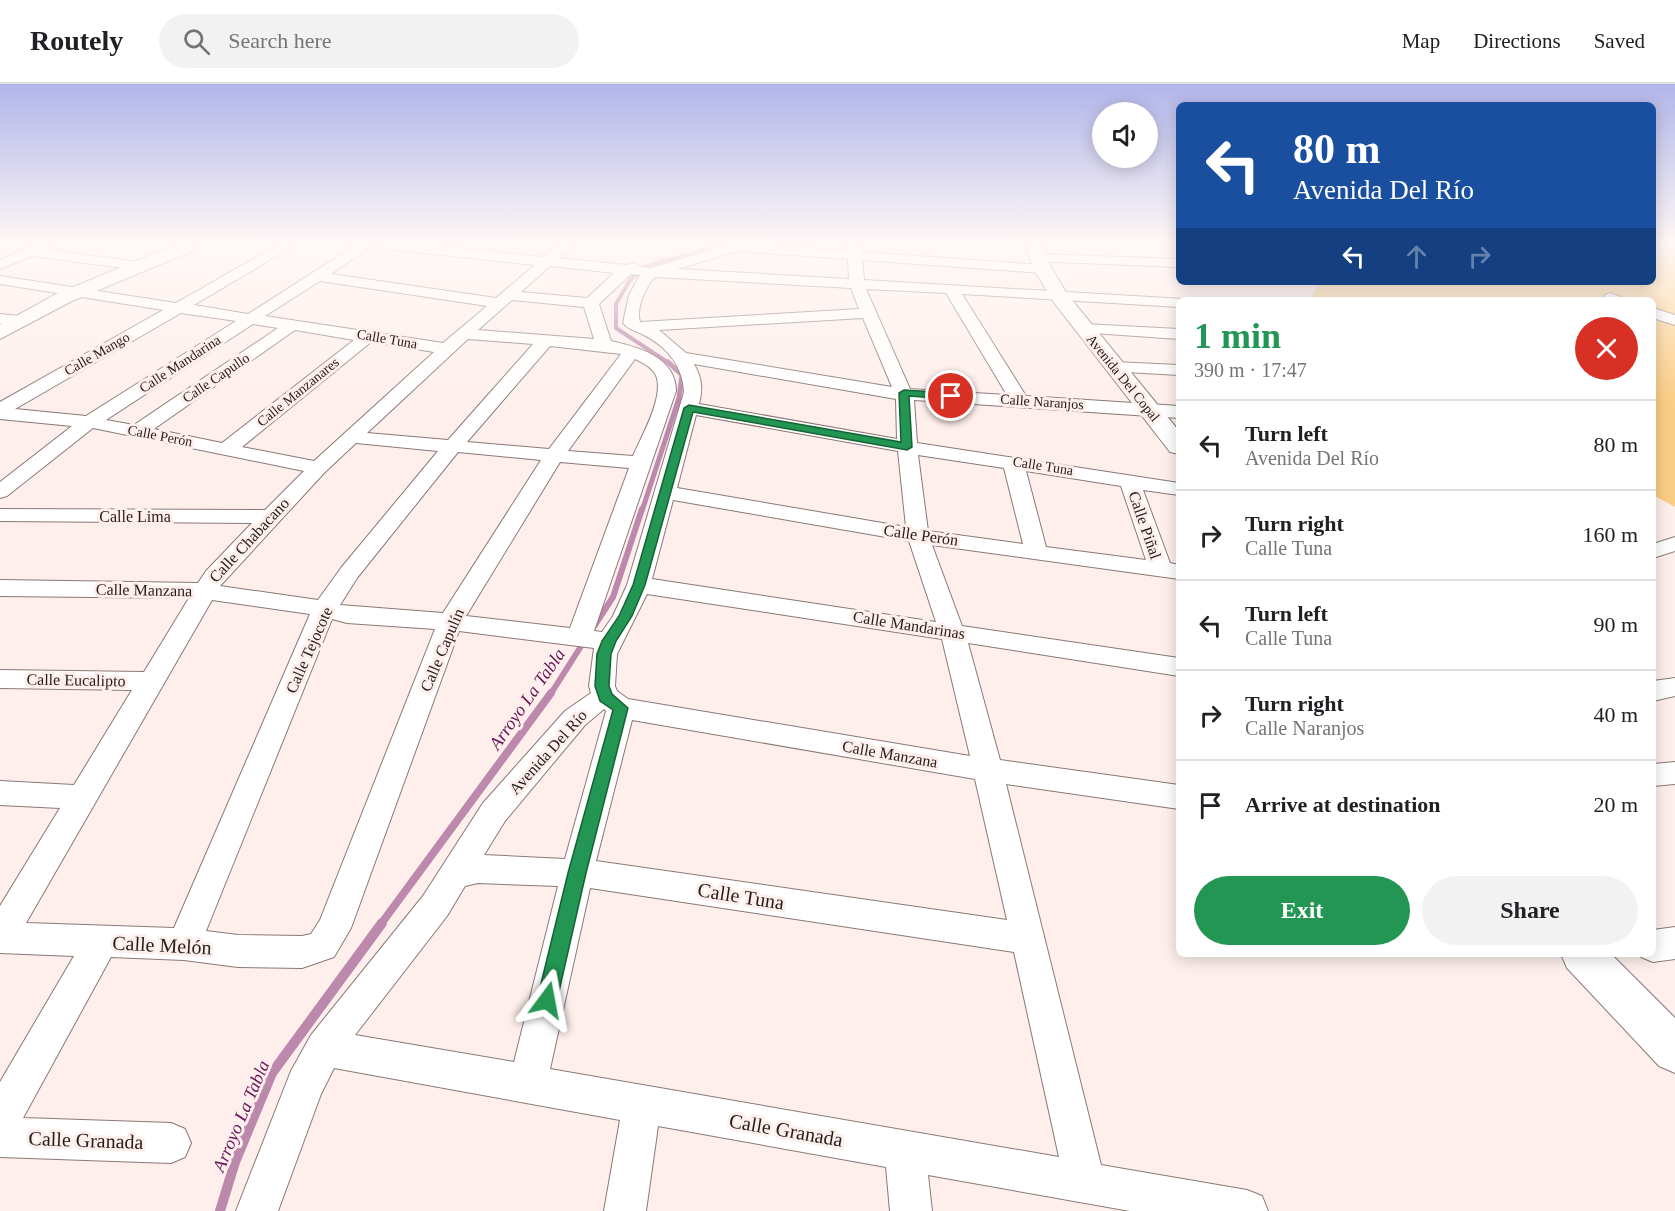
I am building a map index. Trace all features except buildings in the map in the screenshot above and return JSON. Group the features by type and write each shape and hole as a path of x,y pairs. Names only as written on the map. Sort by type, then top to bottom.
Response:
{"street":[{"path":"0,333 66,298"},
{"name":"Calle Tuna","path":"123,298 447,350"},
{"name":"Calle Mango","path":"0,411 193,298"},
{"name":"Calle Mandarina","path":"0,492 89,422 282,298"},
{"path":"492,298 591,303 599,298"},
{"path":"527,1085 577,873 613,703 602,686 603,666 593,639 640,463 666,398 668,385 665,376 634,339 630,315 637,298"},
{"path":"861,298 904,393 907,447 918,536 951,632 988,770 1085,1182"},
{"path":"957,298 1019,400"},
{"name":"Avenida Del Copal","path":"1060,298 1176,443"},
{"path":"1091,298 1176,302"},
{"name":"Calle Chabacano","path":"0,937 203,591 214,576 318,468 503,299"},
{"path":"591,303 604,345"},
{"path":"1656,311 1675,308"},
{"path":"634,339 867,313"},
{"path":"1656,313 1675,320"},
{"path":"0,319 20,321"},
{"name":"Calle Capullo","path":"137,432 294,324"},
{"path":"1084,329 1176,334"},
{"path":"464,334 604,345 653,334 682,357 690,370 694,382 689,408 639,585 625,616 593,639"},
{"name":"Calle Manzanares","path":"227,449 369,336"},
{"name":"Calle Capulín","path":"322,946 334,928 450,622 553,457 634,339"},
{"name":"Calle Tejocote","path":"184,944 324,610 349,573 451,448 545,341"},
{"path":"682,357 904,393"},
{"path":"1114,367 1176,370"},
{"name":"Calle Naranjos","path":"904,393 1176,412"},
{"name":"Calle Tuna","path":"689,408 907,447 1176,489"},
{"name":"Calle Perón","path":"0,411 89,422 318,468"},
{"path":"351,437 451,448 640,463"},
{"path":"1013,462 1036,551"},
{"name":"Calle Piñal","path":"1130,481 1170,570"},
{"name":"Calle Perón","path":"664,492 918,536 1170,570"},
{"name":"Calle Lima","path":"0,515 270,517"},
{"path":"1656,550 1675,544"},
{"name":"Calle Mandarinas","path":"639,585 1176,667"},
{"name":"Calle Manzana","path":"0,588 203,591 310,606 347,615 450,622 593,639"},
{"name":"Calle Eucalipto","path":"0,679 152,681"},
{"path":"1656,690 1675,687"},
{"name":"Avenida Del Río","path":"257,1211 304,1085 324,1048 435,906 494,812 575,718 595,702 613,703"},
{"name":"Calle Manzana","path":"613,703 988,770 1176,797"},
{"path":"1656,775 1675,773"},
{"path":"0,793 83,797"},
{"name":"Calle Tuna","path":"453,876 478,869 577,873 1028,939"},
{"name":"Calle Melón","path":"0,937 184,944 238,951 302,952 322,946"},
{"path":"0,1120 101,942"},
{"path":"1656,946 1675,943"},
{"path":"1595,957 1675,1050"},
{"name":"Calle Granada","path":"324,1048 1085,1182 1192,1206 1247,1211"},
{"path":"625,1211 642,1104"},
{"name":"Calle Granada","path":"0,1137 171,1143"},
{"path":"905,1152 911,1211"}],"shaded area":[{"path":"1656,298 1675,298 1675,507 1656,497"}],"waterway":[{"name":"Arroyo La Tabla","path":"620,298 616,304 616,328 670,364"},
{"name":"Arroyo La Tabla","path":"642,511 679,398 682,375 668,362"},
{"name":"Arroyo La Tabla","path":"593,628 613,597 642,509"},
{"name":"Arroyo La Tabla","path":"550,695 585,640"},
{"name":"Arroyo La Tabla","path":"381,924 551,693"},
{"name":"Arroyo La Tabla","path":"220,1211 235,1162 272,1073 382,923"}],"route":[{"path":"547,1000 577,873 621,708 612,704 606,697 602,686 604,654 639,585 689,408 907,447 904,393 951,396"}]}
